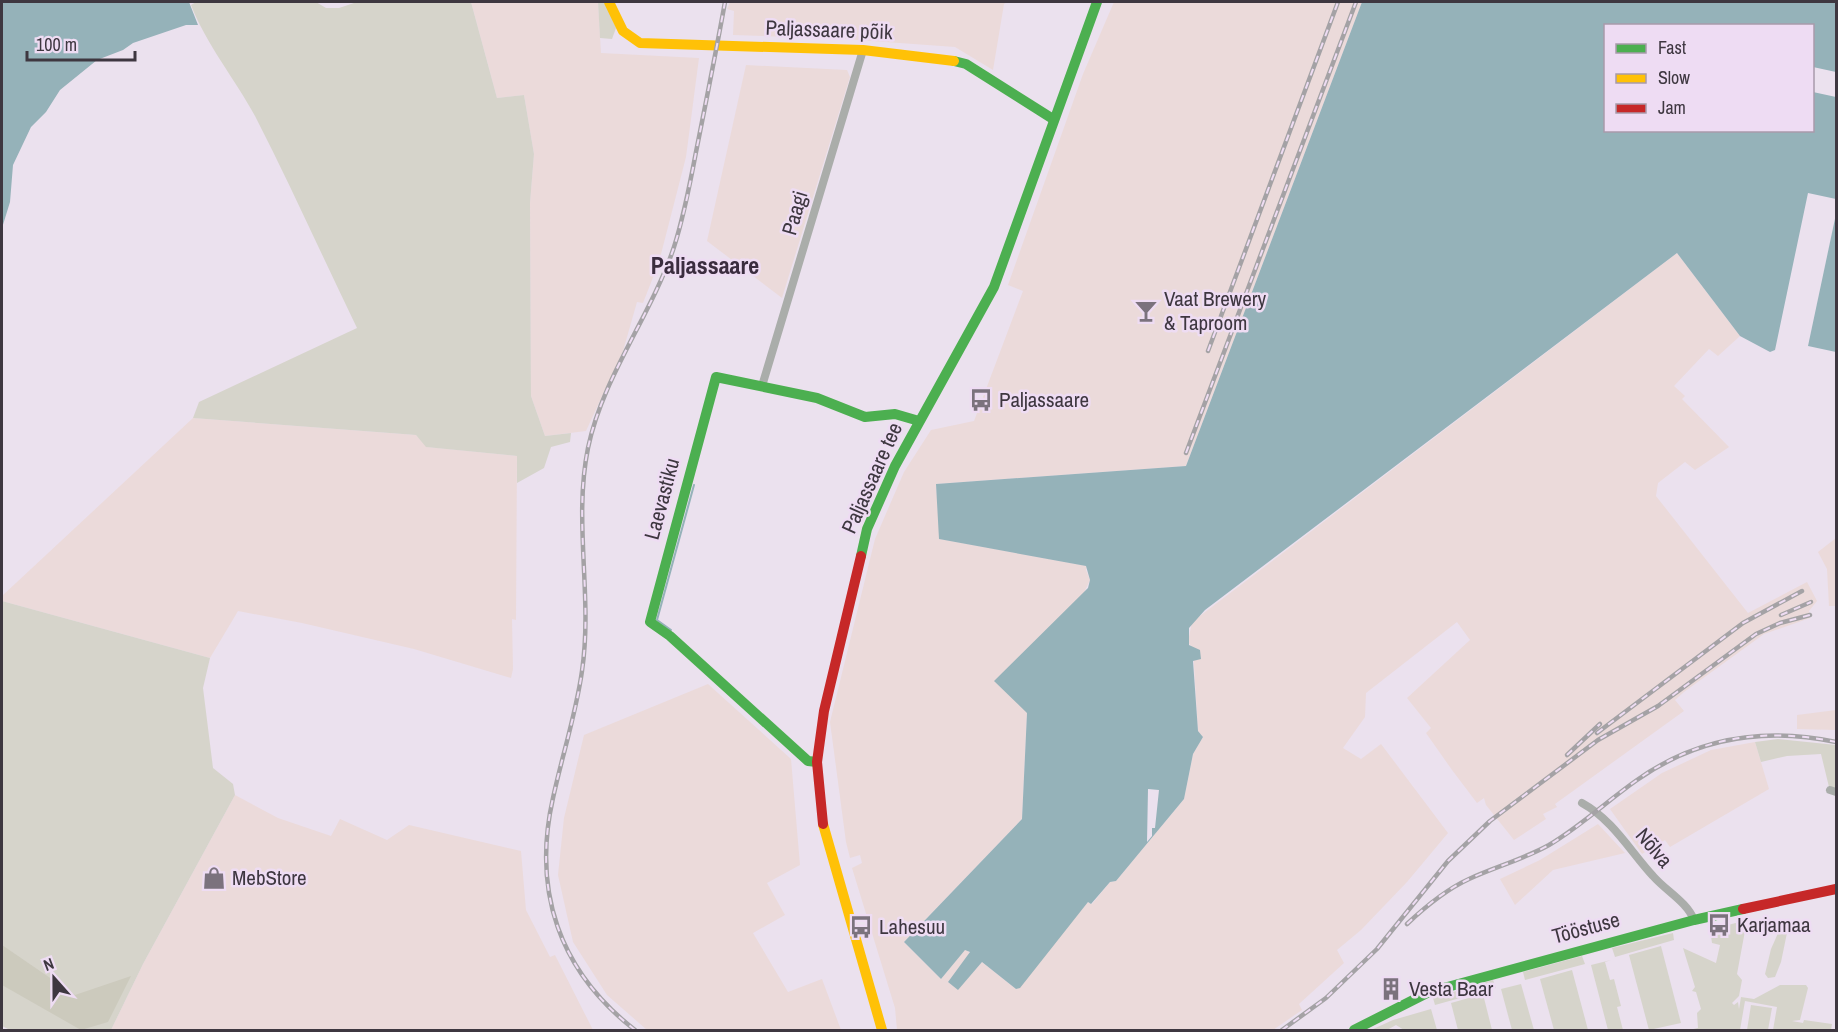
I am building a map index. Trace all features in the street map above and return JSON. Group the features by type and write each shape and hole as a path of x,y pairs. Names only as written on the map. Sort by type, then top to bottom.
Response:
{"street":[{"name":"Paljassaare põik","path":"609,2 623,31 640,43 897,52 966,64 1053,119"},
{"name":"Paljassaare tee","path":"882,1030 854,926 824,832 817,762 824,711 867,529 919,420 994,287 1097,2"},
{"name":"Paagi","path":"762,386 863,50"},
{"name":"Laevastiku","path":"817,762 808,761 721,685 670,636 650,622 716,377 817,398 865,417 895,414 919,420"},
{"name":"Nõlva","path":"1582,803 1597,811 1653,877 1690,912 1694,920"},
{"name":"Tööstuse","path":"1354,1030 1429,992 1694,920 1836,890"}],"shaded area":[{"path":"196,2 316,2 326,8 339,8 357,2 471,2 497,98 524,95 534,154 530,203 531,396 545,436 571,433 570,442 551,447 544,468 517,483 517,456 426,447 416,435 193,418 199,402 357,328 255,116 197,19 191,5"},
{"path":"471,2 598,2 601,53 699,58 686,157 659,262 643,303 637,302 623,351 586,431 545,436 531,396 530,203 534,154 524,95 497,98"},
{"path":"598,2 605,2 616,28 612,39 600,38"},
{"path":"730,2 1007,2 1004,4 993,70 955,47 844,39 733,35 734,11 727,9"},
{"path":"1114,2 1362,2 1186,466 936,484 940,539 1087,566 1086,570 1090,580 1027,713 1022,819 904,942 941,979 965,949 970,953 948,982 958,989 982,962 1016,989 1088,902 1092,904 1110,882 1116,881 1184,799 1193,754 1203,737 1198,731 1193,649 1188,642 1192,622 1677,253 1740,336 1718,356 1709,349 1674,386 1685,396 1682,399 1729,447 1695,470 1685,462 1658,483 1656,496 1748,613 1807,582 1817,601 1809,611 1810,618 1764,634 1684,692 1675,700 1684,711 1555,804 1557,807 1543,814 1546,819 1514,840 1486,805 1484,798 1477,803 1452,770 1426,733 1431,728 1407,698 1470,640 1457,622 1366,693 1365,717 1343,748 1361,759 1381,744 1448,833 1407,882 1361,930 1337,950 1344,963 1299,1004 1302,1010 1273,1030 897,1030 895,1008 852,868 862,863 860,855 850,858 846,842 830,722 875,539 904,472 931,430 974,421 1023,291 1008,285 1083,74"},
{"path":"746,65 847,70 850,77 782,298 707,241"},
{"path":"193,418 416,435 427,447 517,456 516,620 512,619 513,669 511,678 414,649 238,611 210,658 2,601 2,596"},
{"path":"1836,538 1836,606 1829,606 1827,569 1818,552"},
{"path":"2,601 210,658 203,688 213,768 233,784 235,795 143,964 111,1030 10,1030 2,1026"},
{"path":"708,684 791,759 800,865 767,883 785,915 753,933 788,992 822,979 841,1030 647,1030 607,995 573,942 558,875 564,818 584,735"},
{"path":"1836,710 1836,730 1797,729 1797,715"},
{"path":"1778,739 1836,745 1836,789 1829,787 1821,754 1787,756 1761,762 1755,742"},
{"path":"1755,742 1769,789 1670,847 1665,840 1642,854 1610,809 1662,773 1711,750"},
{"path":"235,795 278,818 331,836 340,819 387,840 409,825 521,851 526,910 550,957 555,955 593,1030 111,1030 143,964"},
{"path":"1598,824 1625,853 1553,870 1515,905 1500,879 1540,860"},
{"path":"1747,920 1737,974 1742,980 1739,996 1732,1003 1734,1005 1738,1002 1739,1009 1741,997 1754,999 1780,985 1806,985 1808,988 1800,1020 1792,1021 1803,1023 1804,1020 1832,1024 1831,1030 1773,1030 1777,1007 1745,1001 1740,1030 1689,1030 1698,1028 1697,1013 1701,1009 1696,992 1692,991 1695,987 1683,948 1716,963 1720,945 1712,943 1711,936 1727,933 1728,925"},
{"path":"1788,928 1781,962 1775,977 1768,978 1765,974 1771,949 1779,931"},
{"path":"1673,933 1674,940 1615,957 1612,948"},
{"path":"2,945 75,995 131,976 108,1022 81,1030 2,985"},
{"path":"1661,946 1681,1023 1649,1030 1629,955"},
{"path":"1582,956 1585,964 1525,980 1523,972"},
{"path":"1611,960 1605,962 1610,980 1614,979 1621,1006 1617,1007 1623,1030 1608,1030 1591,965"},
{"path":"1572,970 1588,1030 1554,1030 1540,979"},
{"path":"1493,980 1496,988 1435,1005 1433,998"},
{"path":"1521,984 1534,1030 1512,1030 1501,989"},
{"path":"1483,994 1492,1030 1458,1030 1451,1003"},
{"path":"1751,1005 1772,1008 1768,1030 1747,1030"},
{"path":"1431,1009 1437,1030 1404,1030 1396,1025 1387,1030 1371,1030 1393,1020"}],"water":[{"path":"2,2 189,2 198,25 186,25 133,43 123,50 97,60 60,90 46,112 31,127 13,165 10,202 2,228"},
{"path":"1362,2 1836,2 1836,72 1814,67 1814,24 1604,24 1604,132 1814,132 1814,92 1836,97 1836,199 1808,193 1775,350 1770,352 1740,336 1677,253 1205,610 1189,628 1189,645 1200,650 1201,659 1193,661 1198,731 1203,737 1193,754 1184,799 1116,881 1110,882 1091,904 1088,902 1020,988 1016,989 982,962 958,990 948,982 970,952 965,950 941,979 904,942 1022,819 1027,713 994,681 1088,588 1090,580 1086,566 939,539 936,484 1186,466"},
{"path":"1836,214 1836,352 1808,346"}],"pier":[{"path":"1148,789 1159,790 1155,828 1152,828 1152,836 1147,842"}],"waterway":[{"path":"671,630 657,620 694,485"}],"railway":[{"path":"635,1030 609,1007 587,982 570,955 558,927 550,897 546,865 547,832 576,703 585,643 582,504 588,448 605,396 653,297 674,247 689,188 725,2"},
{"path":"1208,351 1338,2"},
{"path":"1186,453 1356,2"},
{"path":"1597,733 1743,623 1802,591"},
{"path":"1781,615 1811,602"},
{"path":"1282,1030 1326,998 1377,949 1448,861 1490,821 1598,740 1658,706 1756,634 1780,623 1810,615"},
{"path":"1567,755 1600,724"},
{"path":"1407,924 1436,899 1460,883 1549,845 1637,780 1660,765 1684,754 1732,739 1757,736 1783,736 1836,742"}],"traffic: fast":[{"path":"861,556 867,529 895,466 994,287 1097,2"},
{"path":"954,61 966,64 1053,119"},
{"path":"817,762 808,761 670,636 650,622 716,377 817,398 865,417 895,414 919,421"},
{"path":"1354,1030 1429,992 1694,920 1743,909"}],"traffic: slow":[{"path":"609,2 623,31 640,43 863,50 954,61"},
{"path":"823,824 882,1030"}],"traffic: jam":[{"path":"823,824 817,762 824,711 861,556"},
{"path":"1743,909 1836,889"}],"place":[{"name":"Vaat Brewery & Taproom","path":"1146,311"},
{"name":"Paljassaare","path":"981,400"},
{"name":"MebStore","path":"214,878"},
{"name":"Karjamaa","path":"1719,925"},
{"name":"Lahesuu","path":"861,927"},
{"name":"Vesta Baar","path":"1391,989"}],"district":[{"name":"Paljassaare","path":"705,266"}]}
